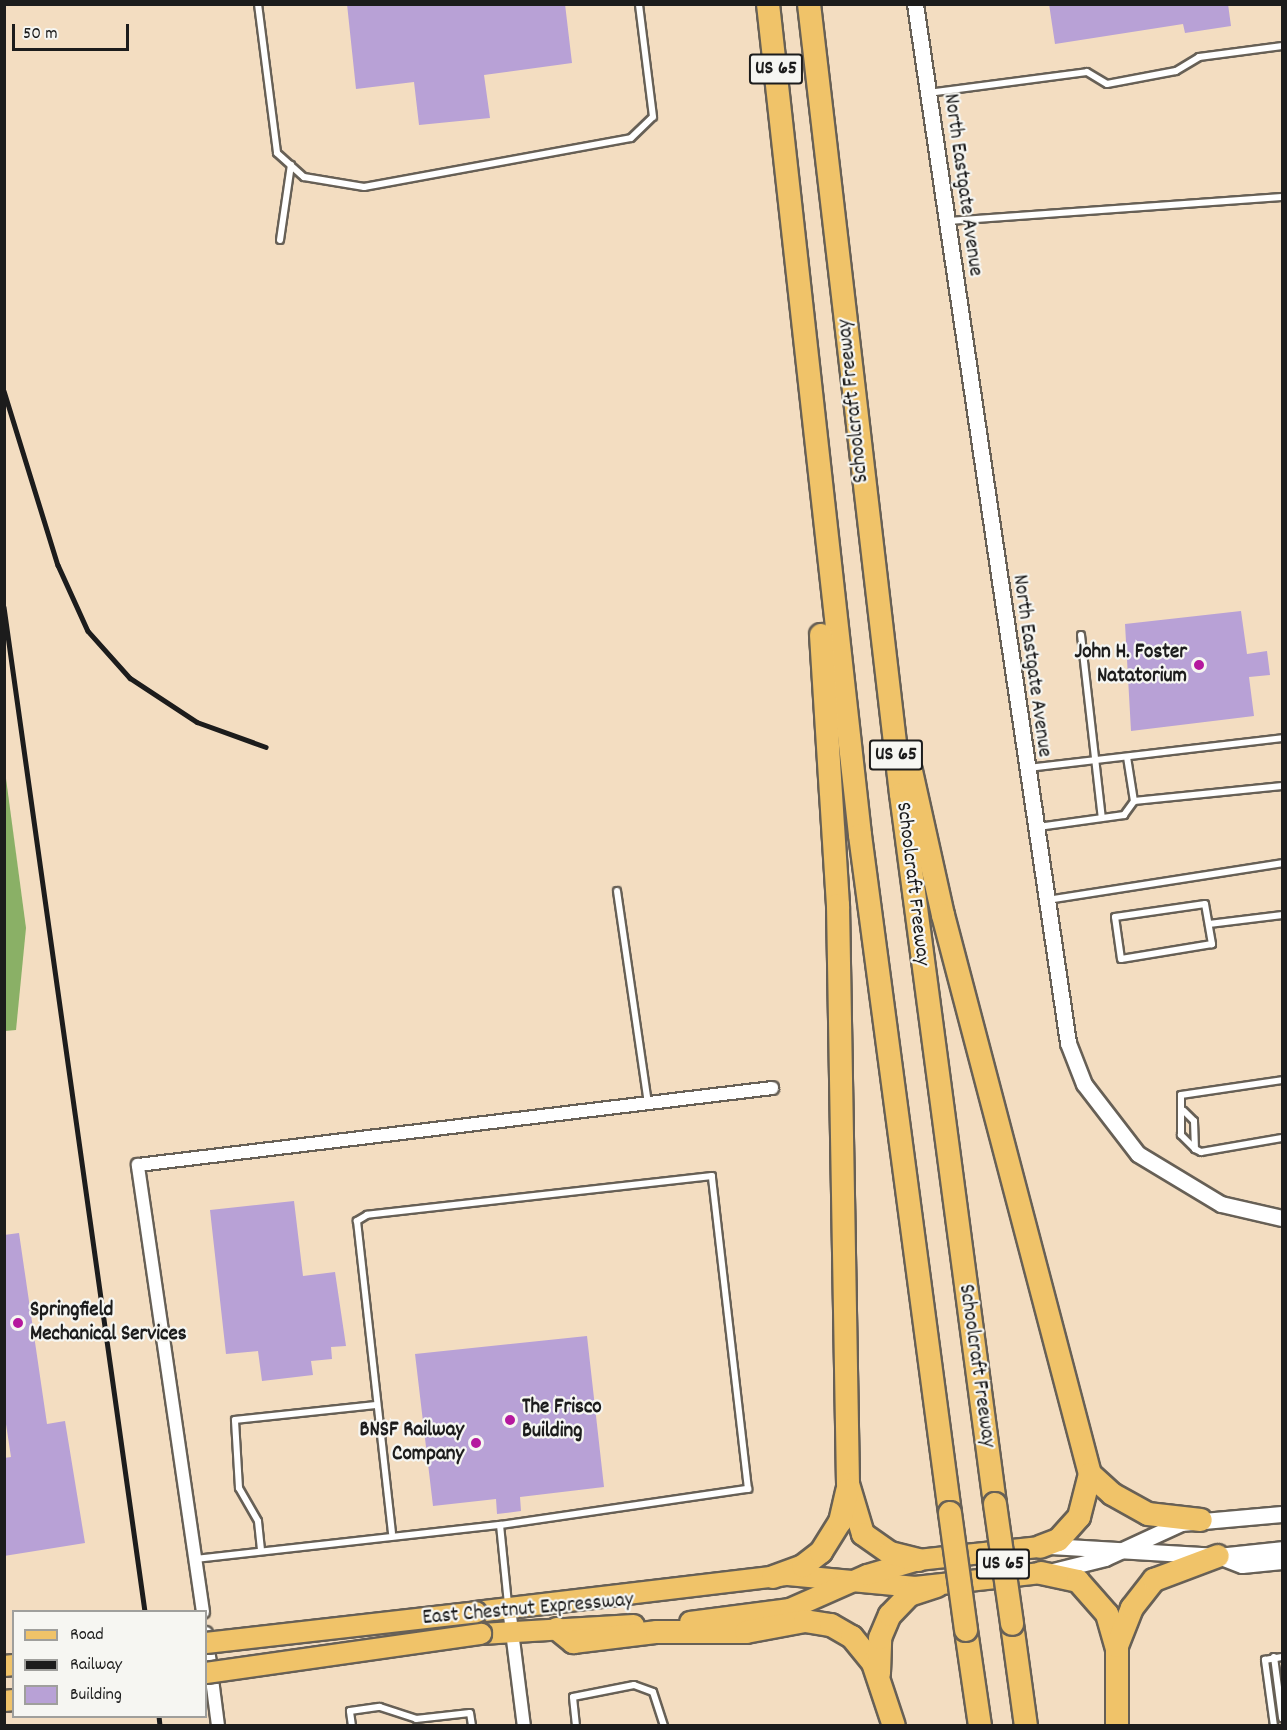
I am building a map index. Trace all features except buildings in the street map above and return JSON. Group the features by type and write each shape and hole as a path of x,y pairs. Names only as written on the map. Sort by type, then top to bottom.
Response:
{"highway":[{"name":"Schoolcraft Freeway","path":"768,4 823,523 950,1513 980,1725"},
{"name":"Schoolcraft Freeway","path":"809,4 865,498 995,1504 1026,1725"},
{"path":"865,498 930,862 1090,1474 1087,1497 1073,1526 1040,1547"},
{"path":"773,1577 803,1566 828,1543 840,1522 848,1484 837,884 814,578 823,523"},
{"path":"1090,1474 1142,1512 1201,1520"},
{"path":"848,1484 863,1534 890,1553 918,1560"},
{"path":"1117,1648 1132,1608 1154,1580 1218,1556"},
{"path":"1041,1573 1069,1576 1095,1595 1112,1624 1117,1648 1117,1725"},
{"path":"894,1725 879,1673 880,1638 890,1614 909,1595 937,1586"},
{"path":"557,1629 573,1642 657,1632 746,1632 815,1621 852,1637 879,1673"}],"main road":[{"name":"East Chestnut Expressway","path":"207,1673 481,1634 748,1619 811,1602 850,1583 918,1560 1040,1547"},
{"name":"East Chestnut Expressway","path":"207,1643 773,1577 937,1586 1041,1573"}],"street":[{"name":"North Eastgate Avenue","path":"915,4 1043,901 1068,1043 1084,1084 1108,1122 1138,1155 1178,1182 1221,1204 1282,1218"},
{"path":"202,1610 138,1165 772,1088"},
{"name":"East Chestnut Expressway","path":"1041,1573 1120,1550 1181,1522 1282,1514"},
{"name":"East Chestnut Expressway","path":"1040,1547 1218,1556 1282,1549"},
{"path":"1218,1556 1242,1565 1282,1561"},
{"path":"509,1608 524,1725"},
{"path":"207,1641 218,1725"}],"lane":[{"path":"258,4 278,153 304,177 364,188 631,138 653,117 639,4"},
{"path":"927,93 1087,72 1107,84 1176,71 1198,57 1282,46"},
{"path":"280,240 291,165"},
{"path":"946,221 1282,197"},
{"path":"1080,635 1102,818"},
{"path":"1025,768 1282,738"},
{"path":"1033,828 1124,815 1134,801 1126,757"},
{"path":"1134,801 1282,786"},
{"path":"1043,901 1282,864"},
{"path":"617,891 648,1103"},
{"path":"1205,904 1209,924 1212,944 1121,959 1115,917 1205,904"},
{"path":"1209,924 1282,915"},
{"path":"1195,1149 1180,1135 1184,1111 1181,1095 1282,1080"},
{"path":"1184,1111 1194,1121 1195,1149"},
{"path":"1195,1149 1282,1138"},
{"path":"195,1559 392,1533 501,1525 748,1489 712,1176 368,1215 357,1221 375,1405 392,1533"},
{"path":"261,1550 258,1521 238,1488 235,1420 375,1405"},
{"path":"501,1525 509,1608"},
{"path":"1274,1725 1265,1660 1282,1657"},
{"path":"1274,1658 1282,1718"},
{"path":"576,1725 573,1697 643,1687 660,1705 664,1725"},
{"path":"352,1725 350,1711 380,1707 416,1719 470,1713 472,1725"}],"green space":[{"path":"5,771 26,928 16,1030 5,1031"}],"railway":[{"path":"4,391 58,565 88,631 130,678 197,722 266,747"},
{"path":"4,607 145,1610"},
{"path":"159,1718 160,1726"}],"place":[{"name":"John H. Foster Natatorium","path":"1199,665"},
{"name":"Springfield Mechanical Services","path":"18,1323"},
{"name":"The Frisco Building","path":"510,1420"},
{"name":"BNSF Railway Company","path":"476,1443"}]}
